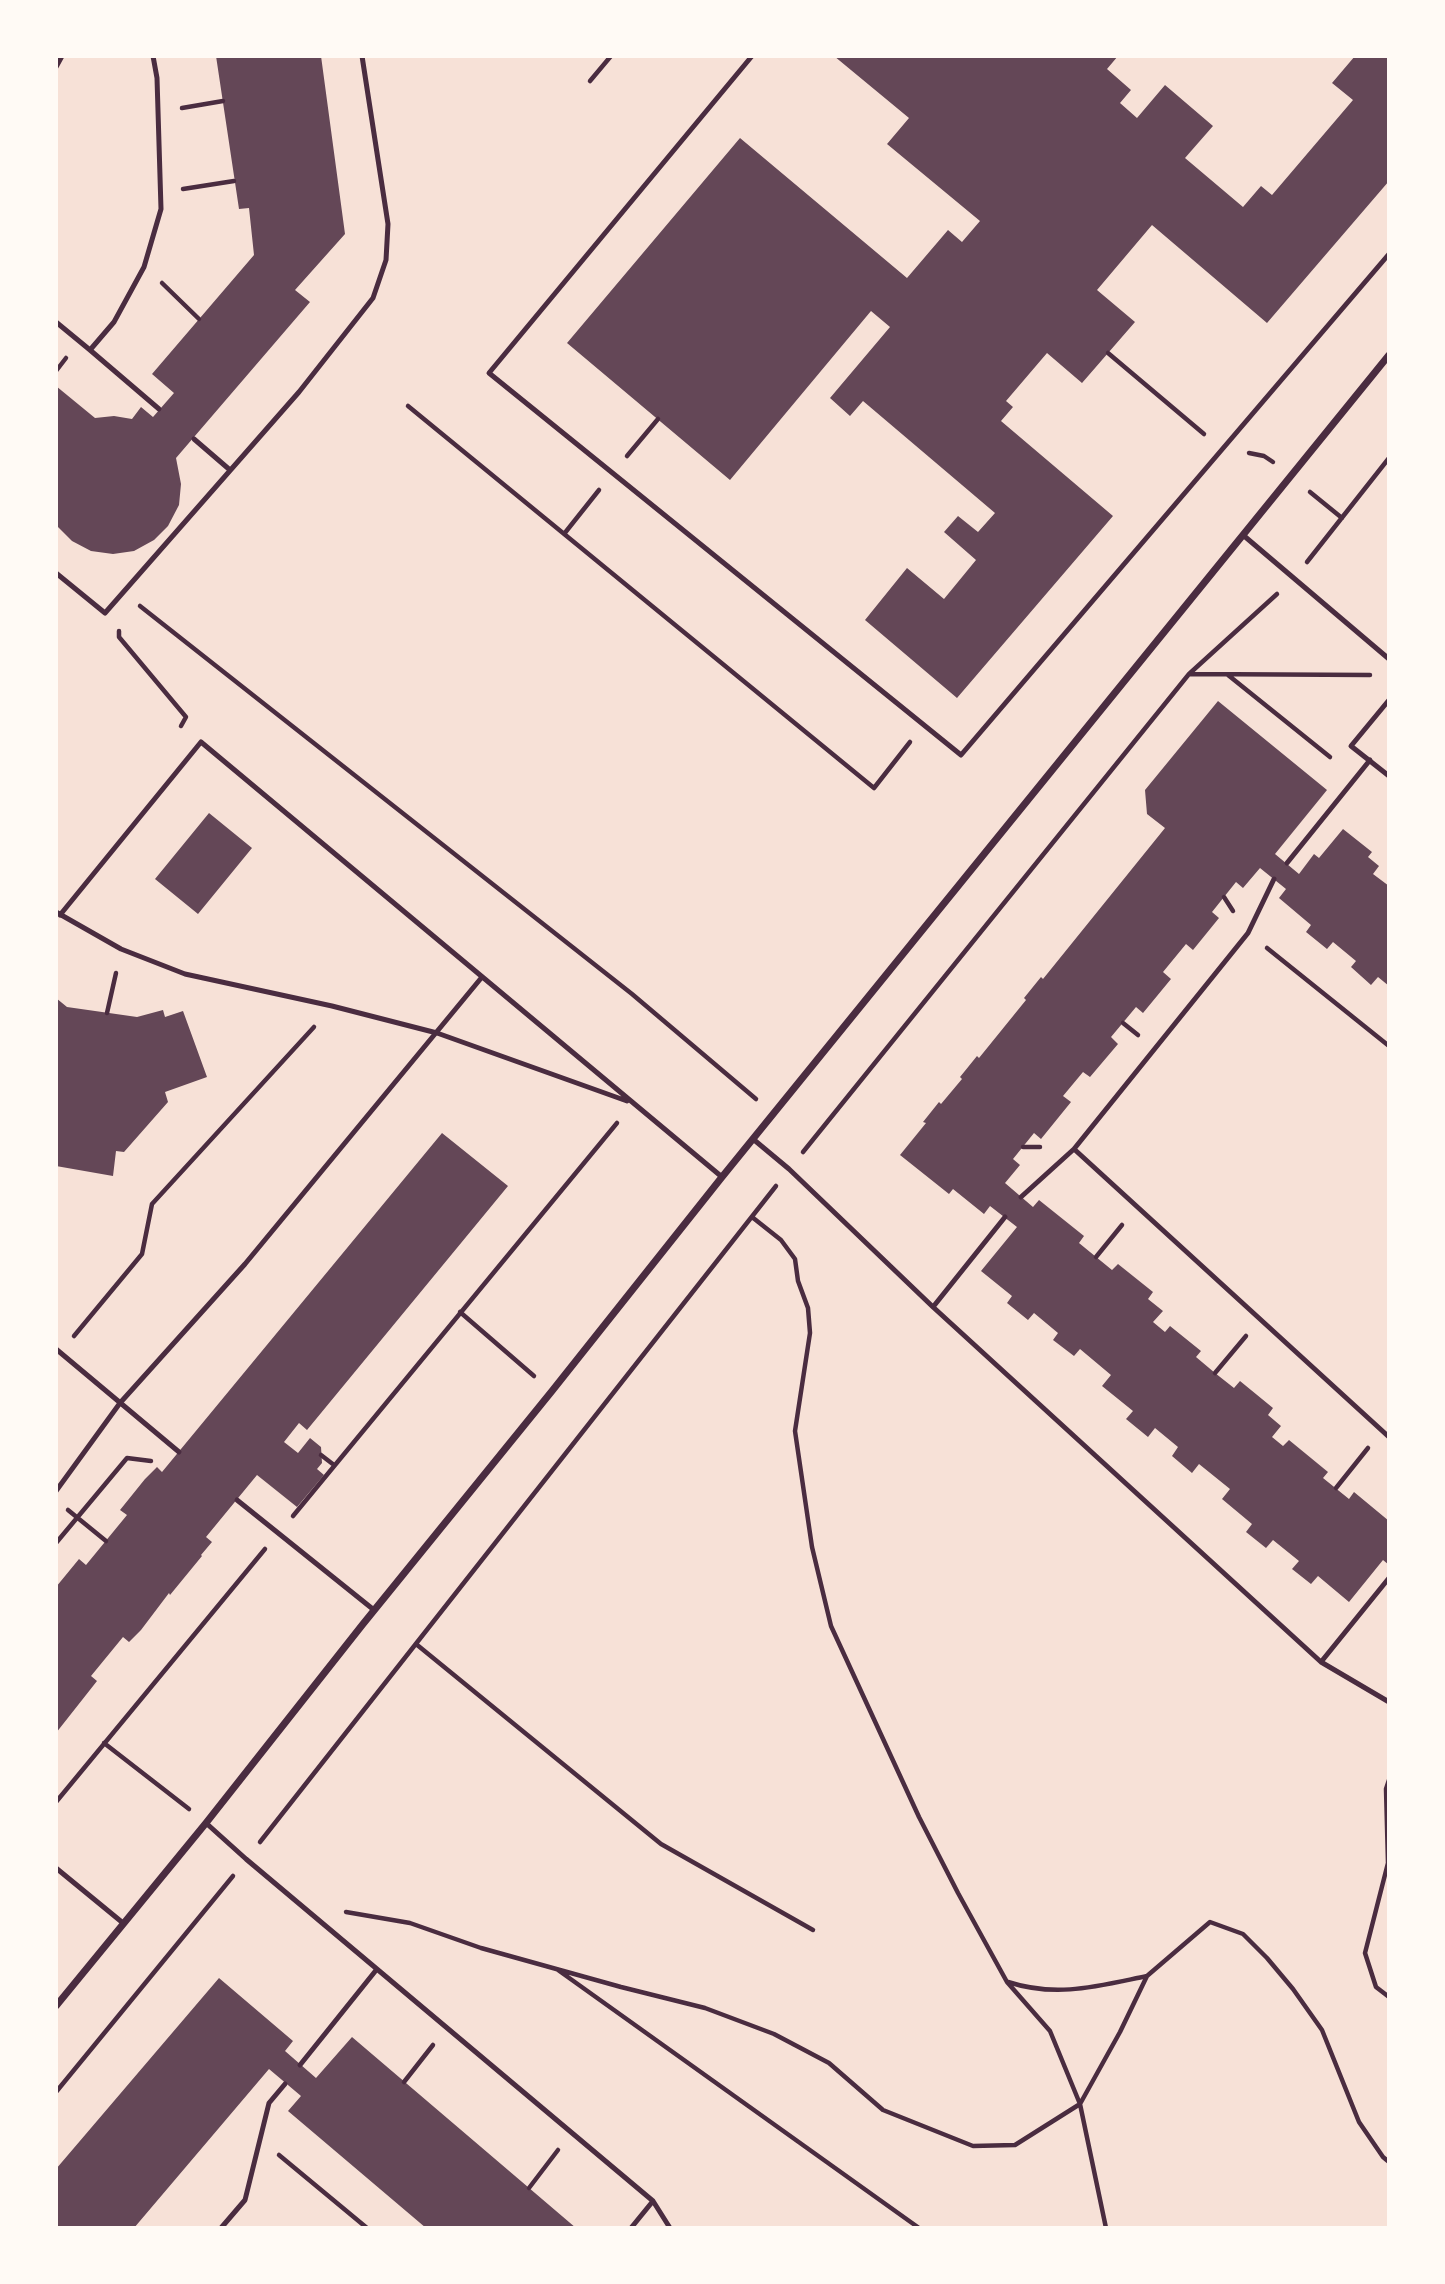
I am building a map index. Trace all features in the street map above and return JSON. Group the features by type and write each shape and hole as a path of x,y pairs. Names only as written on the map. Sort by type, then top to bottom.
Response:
{"street":[{"path":"56,2006 206,1823 722,1177 1389,355"}],"lane":[{"path":"56,67 62,56"},
{"path":"90,350 114,322 145,267 161,209 157,78 153,56"},
{"path":"56,573 105,613 299,392 373,299 386,260 388,224 362,56"},
{"path":"752,56 489,373 961,755 1389,254"},
{"path":"56,322 159,410"},
{"path":"194,439 230,470"},
{"path":"1243,535 1389,659"},
{"path":"1389,700 1351,746 1389,776"},
{"path":"633,1103 437,1033 332,1006 185,974 121,949 58,913 201,742 722,1177"},
{"path":"1286,863 1370,760"},
{"path":"1021,1197 1074,1149 1248,933 1274,879"},
{"path":"56,1490 120,1403 245,1264 482,977"},
{"path":"753,1139 789,1169 933,1307 1321,1662 1389,1702"},
{"path":"1074,1149 1389,1437"},
{"path":"933,1307 1005,1217"},
{"path":"58,1351 179,1452"},
{"path":"237,1500 374,1610"},
{"path":"1321,1662 1389,1578"},
{"path":"206,1823 653,2201 670,2228"},
{"path":"56,1868 123,1923"},
{"path":"300,2065 377,1969"},
{"path":"221,2228 245,2200 269,2103 285,2084"},
{"path":"631,2228 653,2201"}],"path":[{"path":"590,81 611,56"},
{"path":"158,112 223,101"},
{"path":"161,192 234,181"},
{"path":"145,267 199,318"},
{"path":"1108,353 1222,449"},
{"path":"408,406 874,788 924,725"},
{"path":"564,534 658,419"},
{"path":"56,2092 246,1859 789,1169 1189,674 1294,578 1389,458"},
{"path":"123,592 119,637 186,717 178,732 201,742"},
{"path":"123,592 632,994 774,1114"},
{"path":"1189,674 1376,675"},
{"path":"1227,674 1356,778"},
{"path":"1248,933 1389,1046"},
{"path":"107,1013 121,949"},
{"path":"58,1351 142,1254 152,1204 332,1006"},
{"path":"56,1802 633,1103"},
{"path":"1096,1257 1137,1207"},
{"path":"752,1217 781,1240 795,1259 798,1281 808,1308 810,1333 794,1431 812,1547 831,1626 919,1817 1007,1982 1050,2031 1080,2104 1107,2228"},
{"path":"460,1312 552,1391"},
{"path":"1215,1373 1260,1318"},
{"path":"1336,1488 1382,1431"},
{"path":"321,1455 334,1465"},
{"path":"56,1544 127,1458 159,1462"},
{"path":"66,1509 106,1541"},
{"path":"416,1644 661,1844 813,1930"},
{"path":"104,1743 206,1823"},
{"path":"1389,1780 1386,1789 1388,1863 1365,1953 1376,1987 1389,1997"},
{"path":"298,1902 410,1923 481,1948 705,2008 774,2035 829,2063 883,2110 974,2146 1016,2145 1080,2104 1147,1976 1210,1922 1242,1934 1267,1958 1322,2030 1359,2122 1389,2162"},
{"path":"555,1968 919,2228"},
{"path":"1007,1982 1032,1990 1080,1990 1147,1976"},
{"path":"404,2082 447,2028"},
{"path":"529,2188 572,2133"},
{"path":"260,2139 367,2228"}],"building":[{"path":"216,56 321,56 345,234 295,290 310,302 176,458 181,484 179,505 168,526 154,540 134,551 113,554 91,551 72,541 56,525 56,386 95,418 114,416 132,419 141,407 153,417 174,393 152,374 254,255 249,208 239,209"},
{"path":"834,56 1118,56 1107,69 1131,90 1120,103 1137,118 1165,85 1213,126 1185,158 1243,207 1261,186 1272,195 1353,100 1332,83 1355,56 1389,56 1389,181 1267,323 1152,225 1097,290 1135,322 1082,383 1047,353 1006,401 1013,407 1001,421 1113,516 957,698 865,620 907,568 944,599 976,560 944,532 958,516 978,532 995,513 863,401 850,416 830,398 890,327 871,311 730,480 567,343 740,138 907,278 948,230 962,242 980,221 887,144 909,118"},
{"path":"1218,701 1327,790 1275,854 1299,874 1314,854 1319,858 1343,829 1372,852 1368,857 1379,866 1373,874 1389,886 1389,986 1378,977 1371,985 1351,967 1356,961 1333,942 1327,949 1306,932 1311,925 1279,898 1286,889 1260,868 1243,888 1236,882 1212,912 1219,918 1193,950 1186,944 1163,972 1171,979 1143,1013 1136,1007 1111,1037 1118,1044 1090,1077 1083,1072 1063,1096 1071,1102 1041,1139 1034,1133 1013,1159 1020,1165 1005,1183 1033,1207 1039,1200 1084,1236 1079,1243 1112,1270 1118,1264 1153,1292 1148,1299 1163,1311 1153,1322 1165,1332 1170,1326 1201,1351 1196,1357 1215,1373 1234,1388 1240,1381 1273,1408 1268,1415 1281,1426 1272,1437 1283,1446 1289,1440 1328,1472 1323,1478 1349,1499 1354,1492 1389,1521 1389,1565 1383,1560 1349,1602 1318,1576 1311,1584 1292,1569 1299,1561 1273,1540 1266,1548 1246,1532 1252,1524 1222,1499 1230,1489 1199,1464 1192,1473 1172,1456 1178,1447 1155,1428 1148,1437 1126,1419 1133,1411 1102,1386 1111,1375 1080,1349 1074,1356 1053,1340 1058,1333 1034,1313 1028,1320 1007,1303 1012,1296 981,1271 1017,1227 990,1206 984,1214 953,1189 949,1194 900,1155 939,1102 941,1104 962,1079 960,1077 977,1056 979,1058 1026,1000 1024,998 1041,977 1043,979 1165,828 1147,814 1145,790"},
{"path":"209,813 252,848 198,914 155,879"},
{"path":"56,998 67,1007 137,1017 163,1010 165,1017 183,1011 207,1077 165,1092 168,1102 124,1152 116,1151 113,1176 56,1166"},
{"path":"442,1133 508,1186 307,1430 299,1423 284,1442 298,1453 310,1438 321,1447 322,1463 317,1469 324,1475 297,1507 257,1475 206,1537 212,1542 170,1595 169,1593 129,1642 123,1637 91,1676 97,1681 56,1733 56,1587 79,1559 86,1565 127,1515 120,1510 145,1479 157,1467 162,1472"},
{"path":"219,1978 293,2041 285,2051 316,2078 352,2037 576,2228 426,2228 288,2111 301,2096 269,2069 134,2228 56,2228 56,2169"}]}
